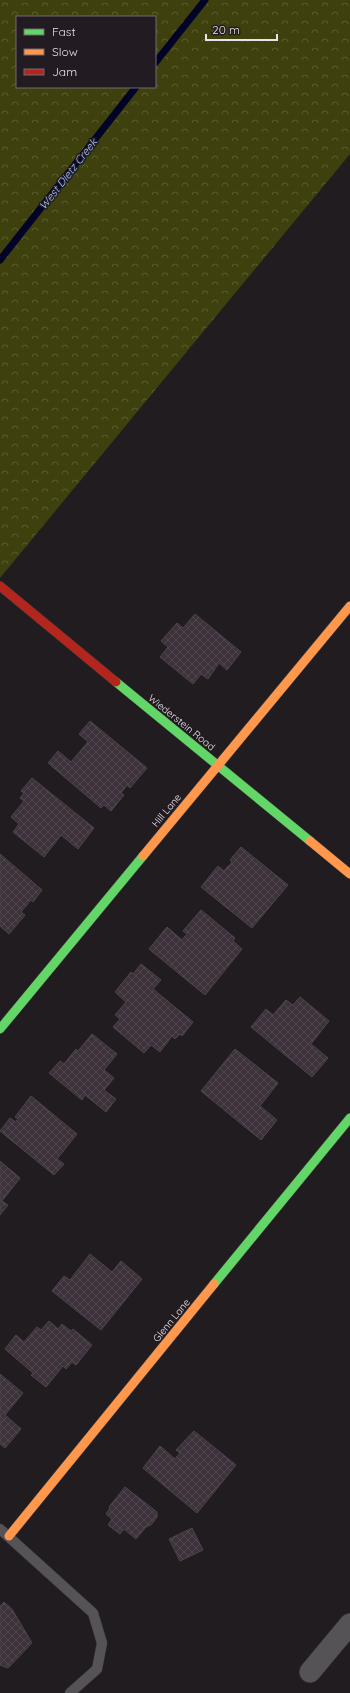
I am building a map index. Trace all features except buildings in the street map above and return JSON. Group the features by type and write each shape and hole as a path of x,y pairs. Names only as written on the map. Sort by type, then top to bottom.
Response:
{"street":[{"name":"Wiederstein Road","path":"0,586 350,874"},
{"name":"Hill Lane","path":"0,1029 350,606"},
{"name":"Glenn Lane","path":"9,1536 350,1118"},
{"path":"310,1672 350,1624"}],"lane":[{"path":"0,1530 9,1536 93,1613 102,1642 97,1668 70,1693"}],"green space":[{"path":"0,0 350,0 350,154 0,578"}],"waterway":[{"name":"West Dietz Creek","path":"156,62 205,0"},
{"name":"West Dietz Creek","path":"0,260 135,88"}],"traffic: fast":[{"path":"116,682 310,841"},
{"path":"0,1029 143,856"},
{"path":"214,1284 350,1118"}],"traffic: slow":[{"path":"143,856 350,606"},
{"path":"310,841 350,874"},
{"path":"9,1536 214,1284"}],"traffic: jam":[{"path":"0,586 116,682"}]}
